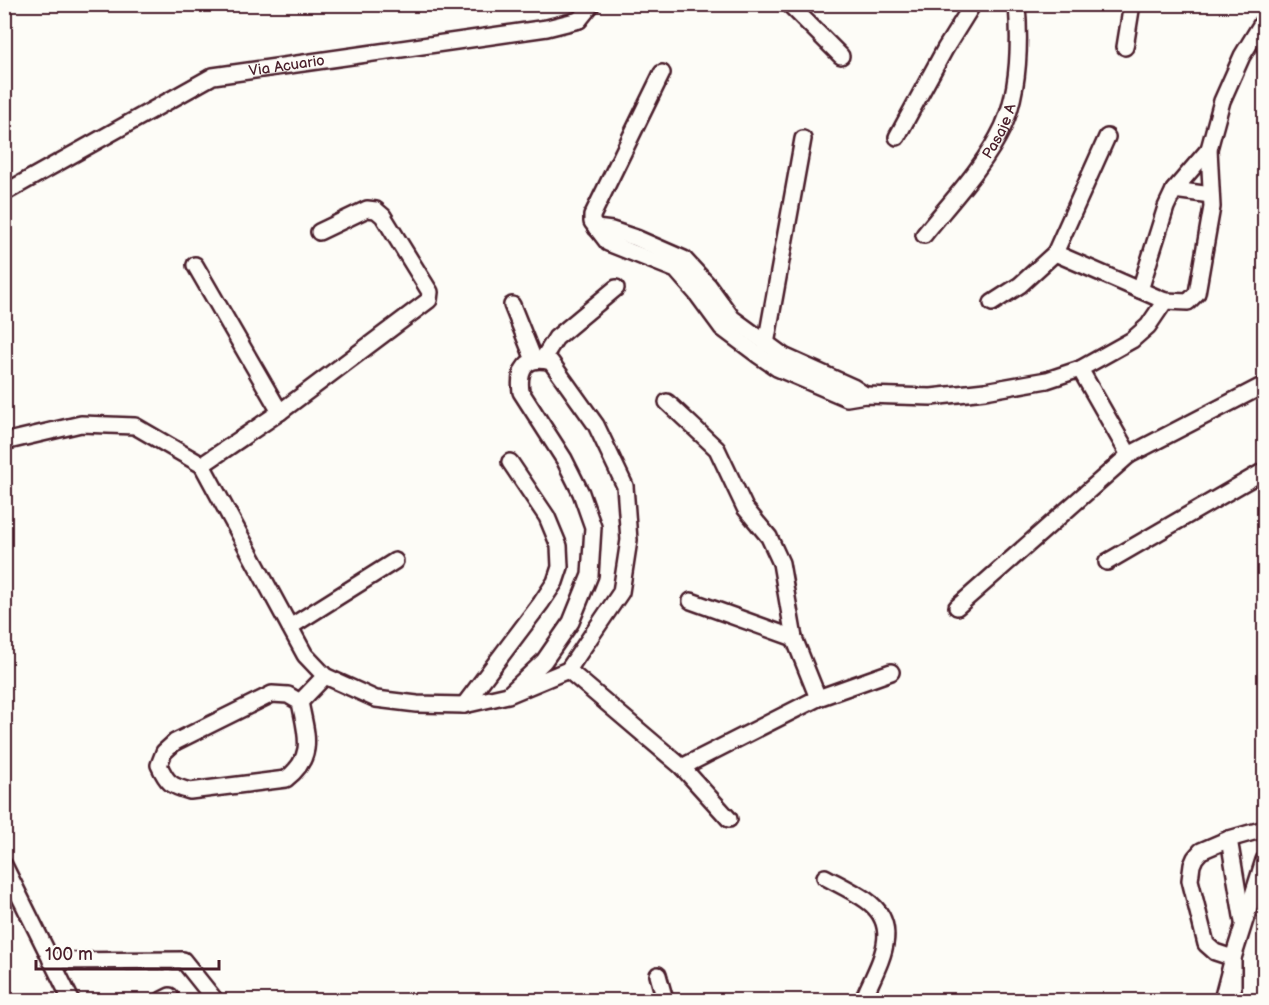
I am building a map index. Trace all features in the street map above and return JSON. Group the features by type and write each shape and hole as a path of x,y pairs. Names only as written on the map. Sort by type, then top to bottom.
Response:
{"street":[{"path":"573,4 579,21"},
{"path":"579,21 592,4"},
{"path":"789,4 841,56"},
{"path":"897,137 945,49 973,4"},
{"name":"Pasaje A","path":"924,235 982,161 1003,127 1012,98 1017,4"},
{"path":"1125,47 1132,4"},
{"path":"1055,253 1165,301 1188,303 1197,293 1212,207 1209,149 1222,100 1242,56 1264,20"},
{"name":"Via Acuario","path":"4,193 213,76 547,28 579,21"},
{"path":"662,73 592,216 596,228 608,243 676,270 722,328 777,368 847,398 865,395 931,397 985,391 1047,380 1080,369 1132,340 1148,326 1165,301"},
{"path":"992,303 1020,285 1055,253 1107,137"},
{"path":"766,344 803,139"},
{"path":"1140,290 1166,207 1174,190 1209,149"},
{"path":"1174,190 1211,195"},
{"path":"202,465 280,412 429,300 430,292 383,216 376,210 367,209 319,232"},
{"path":"596,228 620,232 684,259 708,285 732,318 766,344 784,356 853,387 865,395"},
{"path":"195,265 280,412"},
{"path":"538,360 556,338 616,288"},
{"path":"512,305 538,360"},
{"path":"4,442 81,424 135,426 202,465 306,655 325,676 376,699 417,704 464,705 508,695 568,670 621,592 629,540 625,486 596,425 551,362 538,360 526,364 519,379 521,392 564,459 581,493 593,527 590,575 571,622 544,661 508,695"},
{"path":"1080,369 1129,455"},
{"path":"957,607 1129,455 1264,385"},
{"path":"667,402 717,449 746,508 769,537 781,563 794,638 818,698"},
{"path":"464,705 541,603 555,582 560,567 559,546 547,517 510,462"},
{"path":"1107,562 1264,471"},
{"path":"290,627 395,561"},
{"path":"691,601 794,638"},
{"path":"568,670 682,767 729,819"},
{"path":"682,767 818,698 891,672"},
{"path":"300,702 325,676"},
{"path":"272,694 288,695 300,702 308,746 305,759 297,771 286,779 190,791 176,787 166,779 159,765 164,752 176,742 272,694"},
{"path":"1233,958 1215,952 1206,944 1190,880 1195,858 1201,851 1229,839 1264,829"},
{"path":"1229,839 1243,926"},
{"path":"1222,1000 1264,860"},
{"path":"4,865 71,1000"},
{"path":"825,877 866,900 886,923 888,932 884,950 863,1000"},
{"path":"1233,958 1233,1000"},
{"path":"51,961 183,960 215,1000"},
{"path":"658,975 665,1000"}]}
